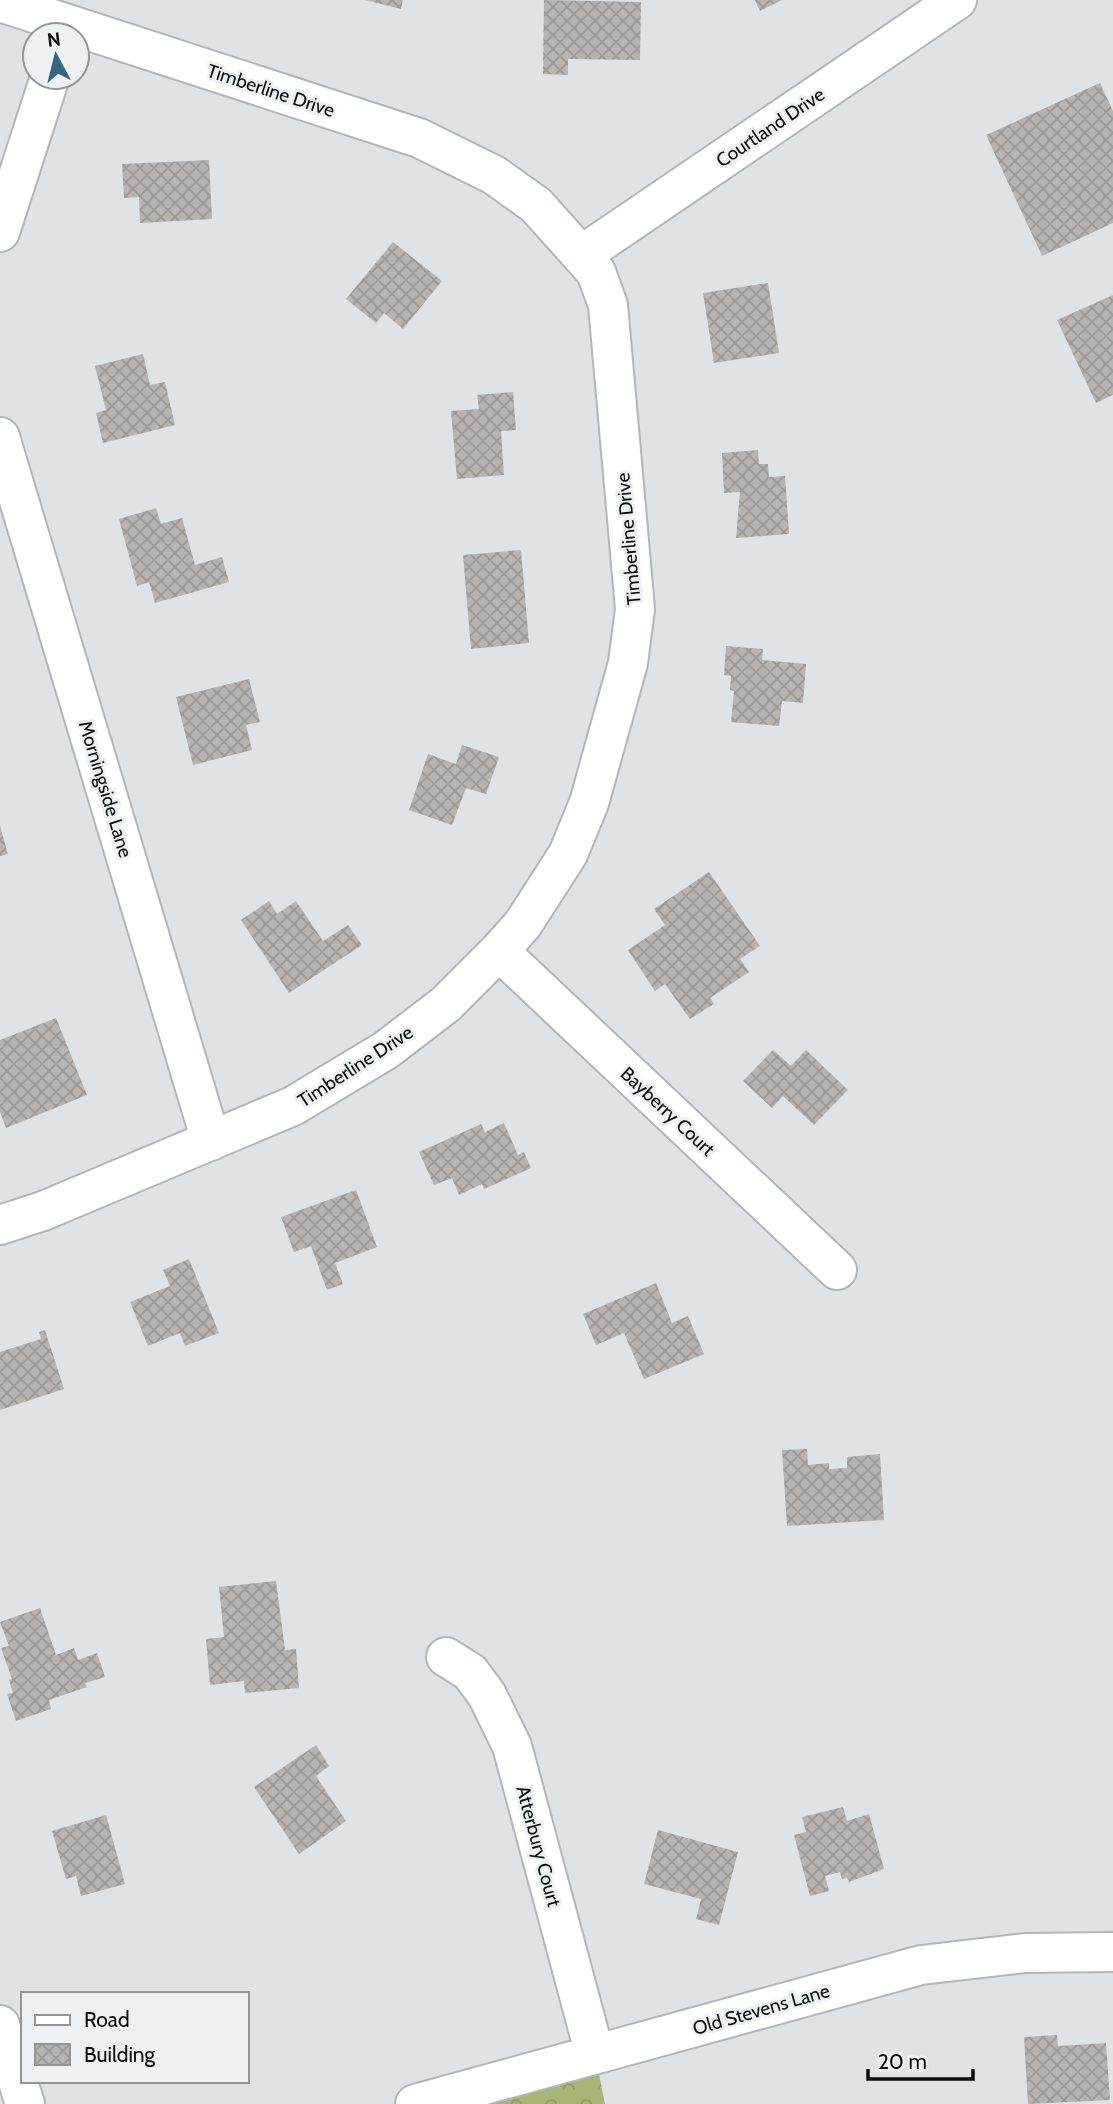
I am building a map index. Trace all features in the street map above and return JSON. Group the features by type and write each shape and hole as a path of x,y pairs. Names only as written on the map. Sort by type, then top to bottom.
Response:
{"street":[{"name":"Courtland Drive","path":"583,254 957,0"},
{"name":"Timberline Drive","path":"0,2 46,21"},
{"name":"Timberline Drive","path":"0,1225 43,1211 293,1106 386,1050 446,1004 523,924 568,854 589,803 628,663 635,609 608,305 596,272 583,254 536,205 494,175 419,138 91,37"},
{"path":"0,232 45,91"},
{"name":"Morningside Lane","path":"0,437 211,1140"},
{"name":"Bayberry Court","path":"499,951 837,1270"},
{"name":"Atterbury Court","path":"446,1657 470,1672 486,1695 512,1746 595,2055"},
{"name":"Old Stevens Lane","path":"415,2104 921,1965 1024,1953 1113,1952"},
{"path":"0,2025 25,2104"}],"green space":[{"path":"596,2059 605,2104 432,2104"}],"building":[{"path":"365,0 403,0 401,9"},
{"path":"544,0 641,2 640,60 568,59 568,75 543,74"},
{"path":"755,0 782,0 760,11"},
{"path":"1100,83 1113,111 1113,223 1042,256 986,135"},
{"path":"209,160 212,219 140,223 139,197 124,198 122,164"},
{"path":"393,242 442,281 403,329 384,313 376,323 346,299"},
{"path":"768,283 779,353 714,363 703,293"},
{"path":"1113,295 1113,395 1096,403 1057,320"},
{"path":"143,354 150,385 165,382 175,425 103,443 96,413 106,410 95,366"},
{"path":"513,392 516,430 501,431 504,475 457,479 451,411 479,409 477,395"},
{"path":"758,450 759,464 768,464 769,477 785,476 789,534 736,538 740,492 724,493 722,453"},
{"path":"156,508 161,524 182,518 195,565 222,557 229,582 155,603 149,582 137,586 119,519"},
{"path":"521,550 529,643 471,649 463,555"},
{"path":"726,646 763,649 762,660 806,664 803,703 782,701 779,726 731,722 734,691 730,690 731,676 724,675"},
{"path":"249,679 260,722 246,725 252,750 193,765 176,697"},
{"path":"462,745 499,757 486,794 466,788 452,825 409,810 428,754 456,764"},
{"path":"0,826 8,854 0,856"},
{"path":"709,872 760,946 740,959 749,972 710,998 714,1004 690,1019 665,984 655,991 628,950 665,925 654,909"},
{"path":"269,901 277,914 296,901 323,941 348,925 362,945 289,993 241,920"},
{"path":"56,1018 87,1095 6,1128 0,1112 0,1040"},
{"path":"773,1050 791,1066 806,1050 848,1090 814,1125 783,1096 772,1108 743,1081"},
{"path":"504,1123 518,1155 524,1152 531,1168 484,1189 482,1184 459,1195 452,1178 434,1185 419,1152 481,1124 485,1132"},
{"path":"356,1190 377,1247 335,1263 343,1284 327,1290 311,1246 294,1252 281,1217"},
{"path":"189,1259 219,1333 185,1346 180,1333 148,1346 130,1302 170,1286 163,1270"},
{"path":"656,1283 672,1323 688,1316 704,1354 644,1379 624,1333 596,1345 583,1314"},
{"path":"45,1330 64,1389 0,1410 0,1352 41,1339 39,1332"},
{"path":"807,1449 808,1465 829,1463 829,1469 847,1468 847,1457 880,1454 884,1520 787,1526 782,1450"},
{"path":"276,1581 285,1650 296,1649 299,1688 245,1693 244,1681 210,1685 206,1639 224,1637 219,1587"},
{"path":"40,1608 56,1655 74,1648 78,1660 97,1653 105,1677 85,1683 87,1687 49,1700 51,1709 16,1721 7,1694 13,1693 9,1680 12,1679 1,1648 9,1646 0,1622"},
{"path":"316,1745 329,1766 316,1776 346,1821 299,1854 254,1787"},
{"path":"843,1807 847,1821 869,1814 884,1869 849,1882 847,1878 842,1879 840,1872 825,1876 829,1891 810,1896 794,1835 806,1832 802,1817"},
{"path":"106,1815 125,1884 81,1896 76,1876 66,1879 52,1831"},
{"path":"658,1830 738,1852 719,1925 696,1919 701,1899 644,1884"},
{"path":"1057,2035 1058,2046 1106,2043 1110,2100 1028,2104 1024,2037"}]}
